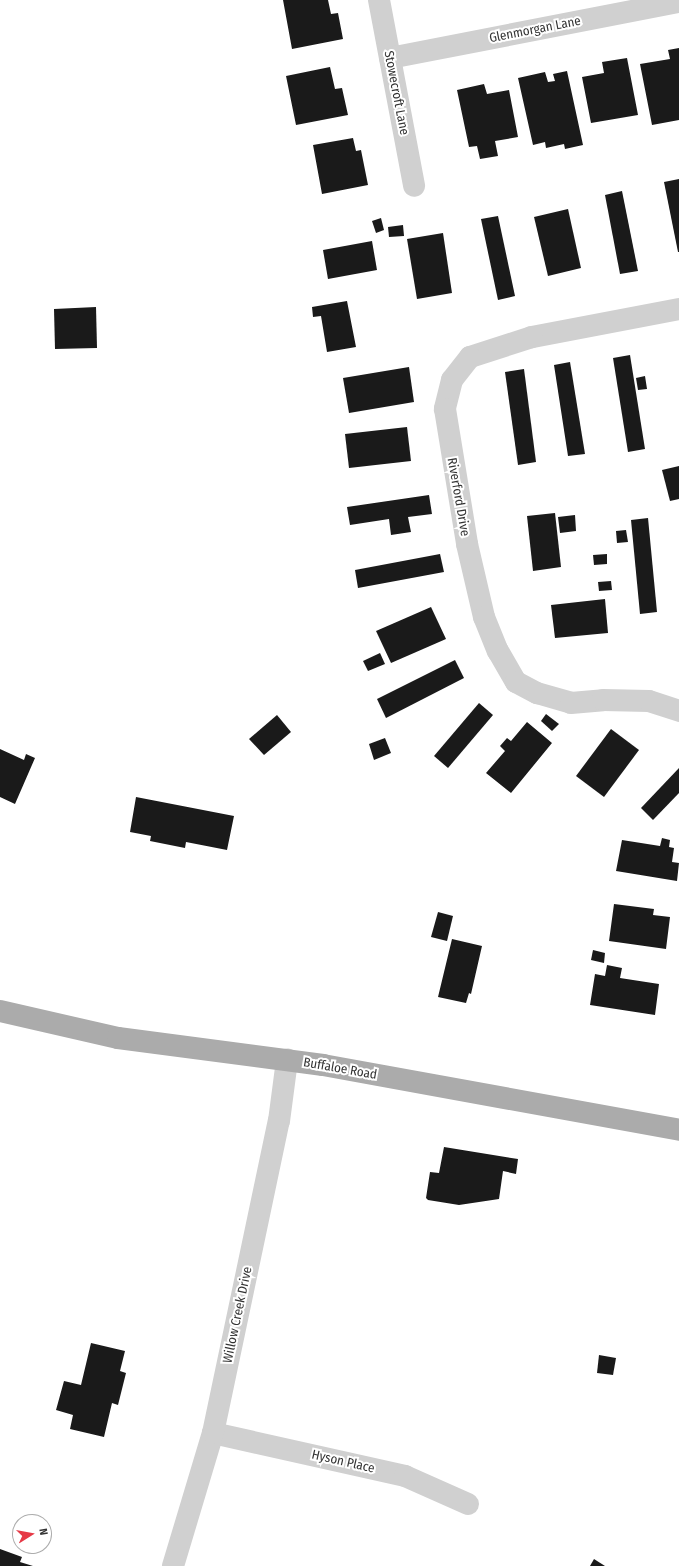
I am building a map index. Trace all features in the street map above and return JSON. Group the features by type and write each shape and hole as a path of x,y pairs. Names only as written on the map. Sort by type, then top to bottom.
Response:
{"main road":[{"name":"Buffaloe Road","path":"0,1011 118,1038 287,1060 679,1130"}],"street":[{"name":"Stowecroft Lane","path":"379,0 414,186"},
{"name":"Glenmorgan Lane","path":"390,58 679,2"},
{"name":"Riverford Drive","path":"679,309 532,337 470,357 452,380 445,409 467,544 484,617 498,651 516,682 536,693 571,702 648,702 679,711"},
{"name":"Willow Creek Drive","path":"173,1566 213,1433 279,1121 287,1060"},
{"name":"Hyson Place","path":"213,1433 406,1476 468,1504"}],"building":[{"path":"283,0 328,0 331,14 338,13 343,39 292,49"},
{"path":"679,48 679,120 652,125 640,64 670,59 668,50"},
{"path":"627,58 638,115 591,123 582,77 604,73 602,62"},
{"path":"330,67 335,89 342,88 348,115 296,125 286,76"},
{"path":"567,71 583,145 565,149 564,144 546,148 545,142 533,145 518,78 545,72 548,82 555,81 553,74"},
{"path":"484,84 487,94 509,90 518,137 495,141 498,156 480,159 477,146 469,147 457,90"},
{"path":"353,138 356,151 361,150 368,185 322,194 313,145"},
{"path":"679,179 679,252 678,252 664,182"},
{"path":"622,191 638,271 620,274 605,195"},
{"path":"568,209 581,268 548,276 534,217"},
{"path":"498,216 515,296 498,300 481,219"},
{"path":"381,218 384,230 376,233 372,221"},
{"path":"403,225 404,236 389,237 388,227"},
{"path":"443,233 452,293 417,299 407,239"},
{"path":"372,241 377,270 328,279 323,250"},
{"path":"347,301 356,347 327,352 321,316 313,317 312,307"},
{"path":"96,307 97,348 55,349 54,309"},
{"path":"630,355 645,449 628,452 613,358"},
{"path":"570,362 585,454 568,456 554,365"},
{"path":"409,367 414,402 349,413 343,378"},
{"path":"524,369 536,462 518,465 505,372"},
{"path":"645,376 647,389 638,390 636,378"},
{"path":"407,427 411,461 349,468 345,434"},
{"path":"679,466 679,499 670,501 662,470"},
{"path":"429,495 432,514 408,517 411,532 391,535 389,519 350,525 347,507"},
{"path":"555,513 561,567 533,571 527,516"},
{"path":"575,515 576,531 560,533 558,517"},
{"path":"648,518 657,612 640,614 631,520"},
{"path":"626,530 628,542 617,543 616,531"},
{"path":"440,554 444,572 358,588 355,570"},
{"path":"607,554 607,564 594,565 593,555"},
{"path":"611,581 612,590 599,591 598,582"},
{"path":"605,599 608,633 555,638 551,605"},
{"path":"431,607 446,639 391,663 376,631"},
{"path":"380,653 385,664 368,671 363,661"},
{"path":"455,660 464,678 386,718 377,699"},
{"path":"479,703 493,715 448,768 434,756"},
{"path":"546,714 559,724 552,731 541,721"},
{"path":"277,715 291,732 264,755 249,739"},
{"path":"527,722 552,743 511,793 486,773 505,751 500,746 507,738 511,741"},
{"path":"611,729 639,750 604,797 576,776"},
{"path":"385,738 391,753 374,760 369,744"},
{"path":"0,749 24,760 26,754 35,758 15,804 0,797"},
{"path":"679,768 679,793 653,820 641,808"},
{"path":"136,797 234,816 227,850 186,842 185,848 150,841 151,836 130,832"},
{"path":"662,838 670,840 669,847 674,848 672,862 679,863 677,881 616,871 622,840 660,846"},
{"path":"614,904 654,909 653,915 670,917 666,949 609,941"},
{"path":"438,912 453,916 447,941 431,937"},
{"path":"452,939 482,946 471,994 469,993 466,1003 438,997"},
{"path":"593,950 605,953 604,963 591,960"},
{"path":"607,965 622,968 620,978 659,984 655,1015 590,1005 595,974 605,976"},
{"path":"444,1147 518,1159 516,1174 503,1171 499,1199 459,1205 428,1200 426,1198 430,1172 439,1173"},
{"path":"91,1343 125,1351 120,1371 126,1373 118,1405 112,1403 104,1437 70,1429 73,1415 56,1410 64,1381 81,1385"},
{"path":"599,1355 616,1358 613,1375 597,1373"},
{"path":"0,1549 22,1557 20,1562 33,1566 0,1566"},
{"path":"594,1559 605,1566 590,1566"}]}
